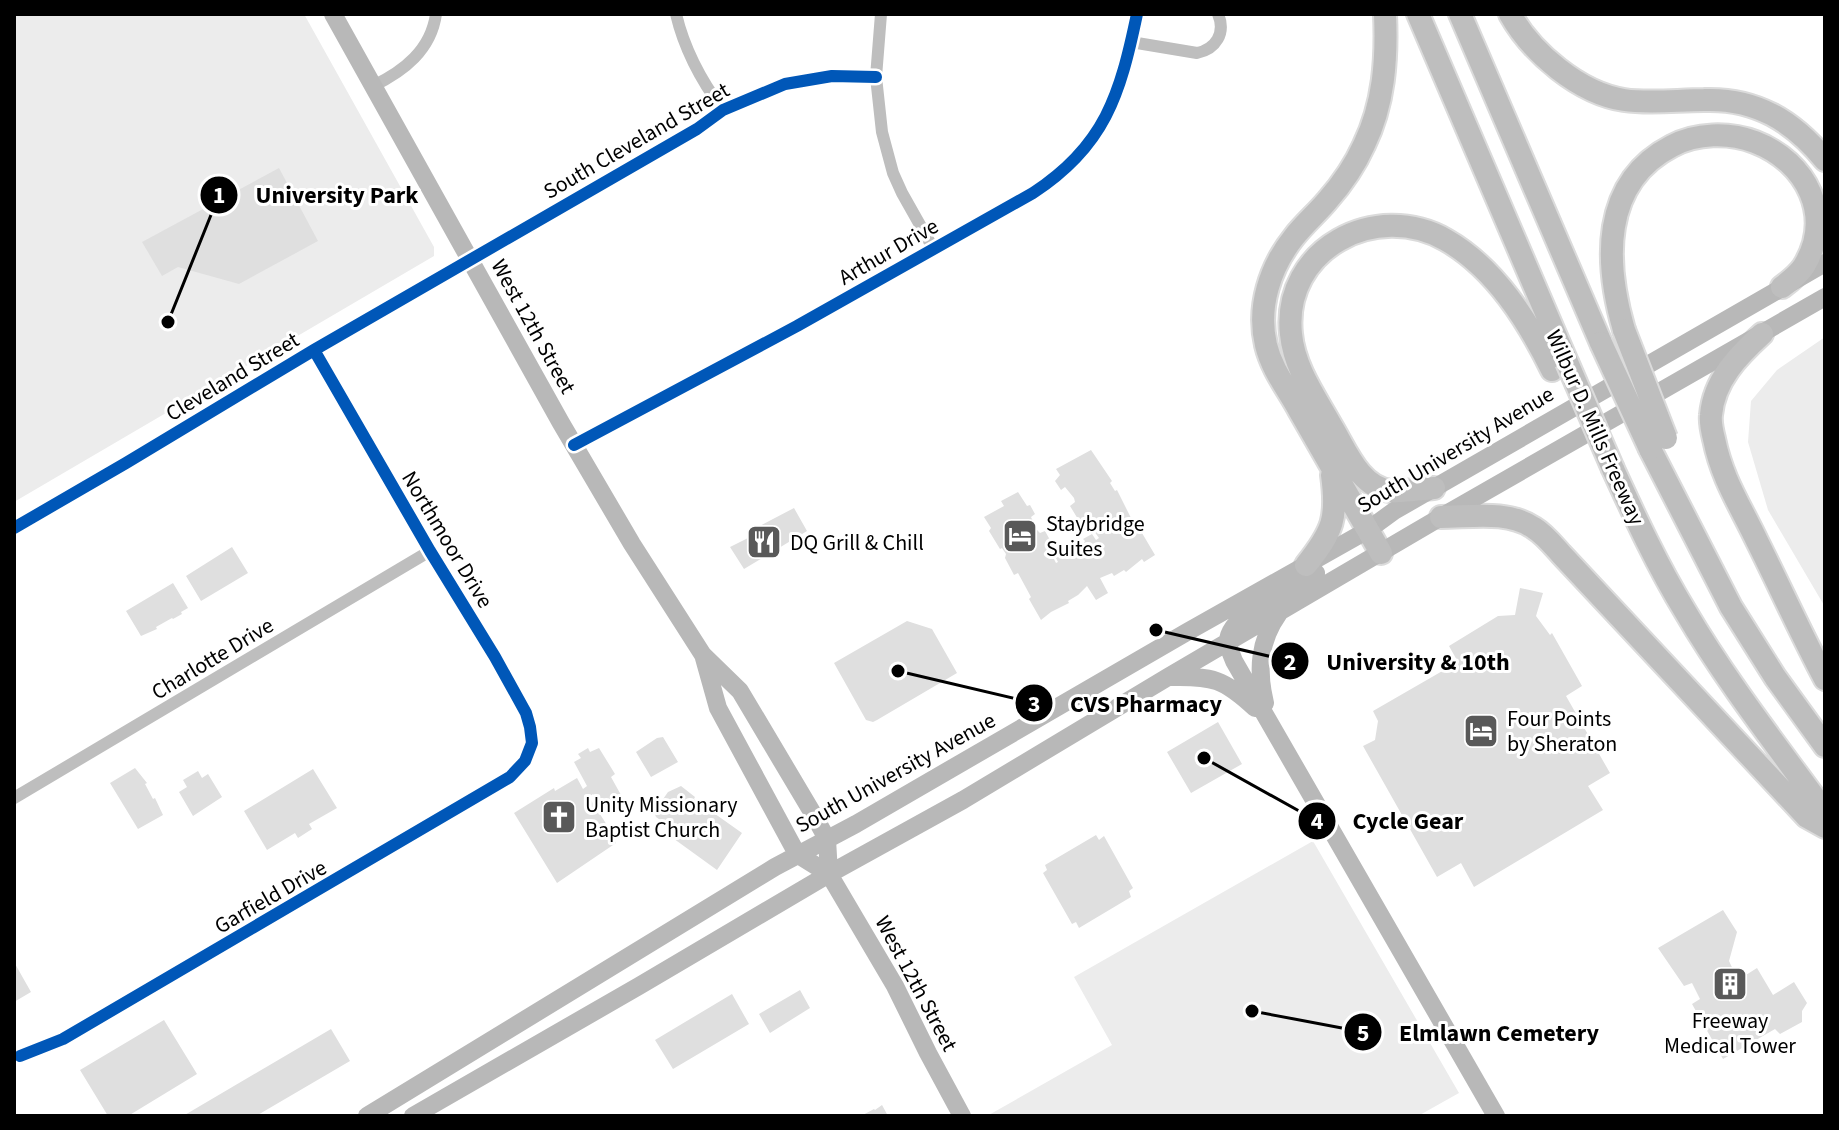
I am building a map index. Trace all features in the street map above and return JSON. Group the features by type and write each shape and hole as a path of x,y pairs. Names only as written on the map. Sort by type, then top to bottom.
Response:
{"highway":[{"path":"1381,553 1271,364 1265,342 1264,306 1272,276 1287,247 1354,164 1370,132 1381,94 1386,48 1385,14"},
{"name":"Wilbur D. Mills Freeway","path":"1418,14 1560,366 1601,443 1657,563 1711,653 1825,812"},
{"name":"Wilbur D. Mills Freeway","path":"1460,14 1601,343 1658,444 1699,544 1739,619 1775,677 1825,746"},
{"path":"1510,14 1528,41 1561,71 1596,92 1623,100 1717,99 1756,107 1793,127 1811,142 1825,160"},
{"path":"1658,444 1615,301 1611,274 1615,219 1629,183 1662,151 1695,137 1735,137 1755,142 1781,156 1807,184 1817,215 1814,246 1803,267 1782,287"},
{"path":"1434,488 1392,491 1368,480 1353,464 1304,377 1291,336 1292,308 1304,274 1323,252 1339,239 1379,226 1410,226 1446,240 1499,286 1542,349 1560,366"},
{"path":"1762,334 1728,368 1713,404 1711,423 1727,485 1825,679"},
{"path":"1306,565 1321,546 1333,518 1336,502 1331,466"},
{"path":"1441,517 1494,516 1512,518 1534,527 1807,817 1825,827"}],"main road":[{"name":"West 12th Street","path":"333,14 574,445 648,570 703,655 740,691 827,839 829,874 895,986 962,1116"},
{"name":"South University Avenue","path":"367,1116 797,854 1346,543 1394,511 1825,263"},
{"path":"413,1116 829,874 963,800 1282,609 1825,297"},
{"path":"1346,543 1333,560 1318,572 1245,614 1231,630 1228,642 1234,661 1496,1116"},
{"path":"1269,721 1260,683 1260,659 1269,630 1282,609"},
{"name":"West 12th Street","path":"703,655 718,708 797,854 829,874"},
{"path":"1168,677 1204,677 1220,682 1236,691 1269,721"}],"street":[{"path":"373,86 404,68 418,54 432,32 436,14"},
{"path":"676,14 692,57 723,110"},
{"path":"881,14 876,77 882,132 893,173 933,248"},
{"name":"Arthur Drive","path":"574,445 797,326 1054,179 1096,134 1107,114 1116,93 1137,14"},
{"path":"1131,42 1203,52 1219,39 1222,29 1218,14"},
{"name":"South Cleveland Street","path":"470,259 697,129 723,110 799,81 832,76 876,77"},
{"name":"Cleveland Street","path":"14,528 470,259"},
{"name":"Northmoor Drive","path":"314,350 526,713 532,736 529,753"},
{"name":"Charlotte Drive","path":"14,798 430,551"},
{"name":"Garfield Drive","path":"20,1056 63,1039 366,863 510,777 529,753"}],"shaded area":[{"path":"14,14 304,14 434,247 434,256 14,502"},
{"path":"1825,337 1825,607 1768,510 1748,442 1751,401 1777,370"},
{"path":"1313,841 1459,1093 1418,1116 987,1116 1112,1045 1074,977"}],"building":[{"path":"279,168 318,241 239,284 178,267 162,276 142,242"},
{"name":"Staybridge Suites","path":"1091,450 1112,481 1110,483 1117,490 1139,534 1142,533 1155,555 1144,562 1142,559 1126,572 1100,578 1108,593 1096,600 1087,586 1069,603 1041,620 1018,573 1014,575 1006,554 989,531 991,528 984,517 1004,506 1001,501 1018,492 1035,514 1031,517 1037,530 1040,533 1045,531 1055,549 1050,551 1056,563 1055,556 1080,542 1082,546 1083,539 1092,534 1096,540 1099,538 1086,520 1081,524 1070,506 1075,502 1074,498 1065,487 1061,490 1055,481 1060,475 1056,469"},
{"name":"DQ Grill & Chill","path":"794,508 807,531 744,569 730,547 750,537 748,532"},
{"path":"232,547 248,573 201,601 186,576"},
{"path":"173,583 188,608 141,636 126,611"},
{"name":"Four Points by Sheraton","path":"1520,588 1543,593 1536,616 1550,635 1552,633 1582,686 1566,696 1610,773 1588,786 1603,810 1474,887 1461,863 1437,877 1363,746 1375,740 1378,721 1373,711 1458,662 1449,646 1498,616 1515,615"},
{"path":"907,621 932,629 957,673 877,720 866,720 834,663"},
{"path":"1218,722 1242,764 1191,793 1167,752"},
{"path":"663,737 678,762 651,777 636,752"},
{"name":"Unity Missionary Baptist Church","path":"588,748 590,752 599,748 615,774 611,777 621,795 601,807 593,794 589,797 616,843 557,883 514,813 554,788 555,791 577,778 583,789 587,786 574,762 581,758 578,754"},
{"path":"135,768 147,783 163,815 138,829 110,783"},
{"path":"313,769 337,808 309,824 312,829 298,838 295,833 267,850 244,811"},
{"path":"198,771 202,778 208,774 222,797 193,816 179,792 187,787 183,780"},
{"path":"681,786 742,833 717,870 670,836 672,832 656,817 654,812 668,792"},
{"path":"1096,835 1099,840 1104,836 1133,888 1129,891 1131,897 1079,928 1076,922 1072,924 1043,873 1047,870 1045,865"},
{"name":"Freeway Medical Tower","path":"1723,910 1737,932 1729,961 1738,980 1757,968 1773,995 1794,982 1807,1003 1802,1011 1802,1022 1780,1034 1775,1029 1723,1059 1692,1004 1700,999 1692,983 1684,986 1658,948"},
{"path":"14,962 31,992 14,1002"},
{"path":"800,990 810,1008 770,1033 759,1014"},
{"path":"732,994 749,1024 673,1069 655,1040"},
{"path":"164,1020 197,1074 128,1116 108,1116 80,1070"},
{"path":"331,1029 350,1061 256,1116 183,1116"},
{"path":"882,1105 888,1116 861,1116 875,1110"}],"cycle path":[{"path":"574,445 797,326 1033,193 1057,175 1077,157 1106,116 1124,70 1137,14"},
{"path":"14,528 697,129 723,110 785,84 832,76 876,77"},
{"path":"20,1056 63,1039 510,777 525,761 532,743 526,713 314,350"}],"place":[{"name":"University Park","path":"168,322"},
{"name":"Staybridge Suites","path":"1020,536"},
{"name":"DQ Grill & Chill","path":"764,542"},
{"name":"University & 10th","path":"1156,630"},
{"name":"CVS Pharmacy","path":"898,671"},
{"name":"Four Points by Sheraton","path":"1481,731"},
{"name":"Cycle Gear","path":"1204,758"},
{"name":"Unity Missionary Baptist Church","path":"559,817"},
{"name":"Freeway Medical Tower","path":"1730,984"},
{"name":"Elmlawn Cemetery","path":"1252,1011"}]}
